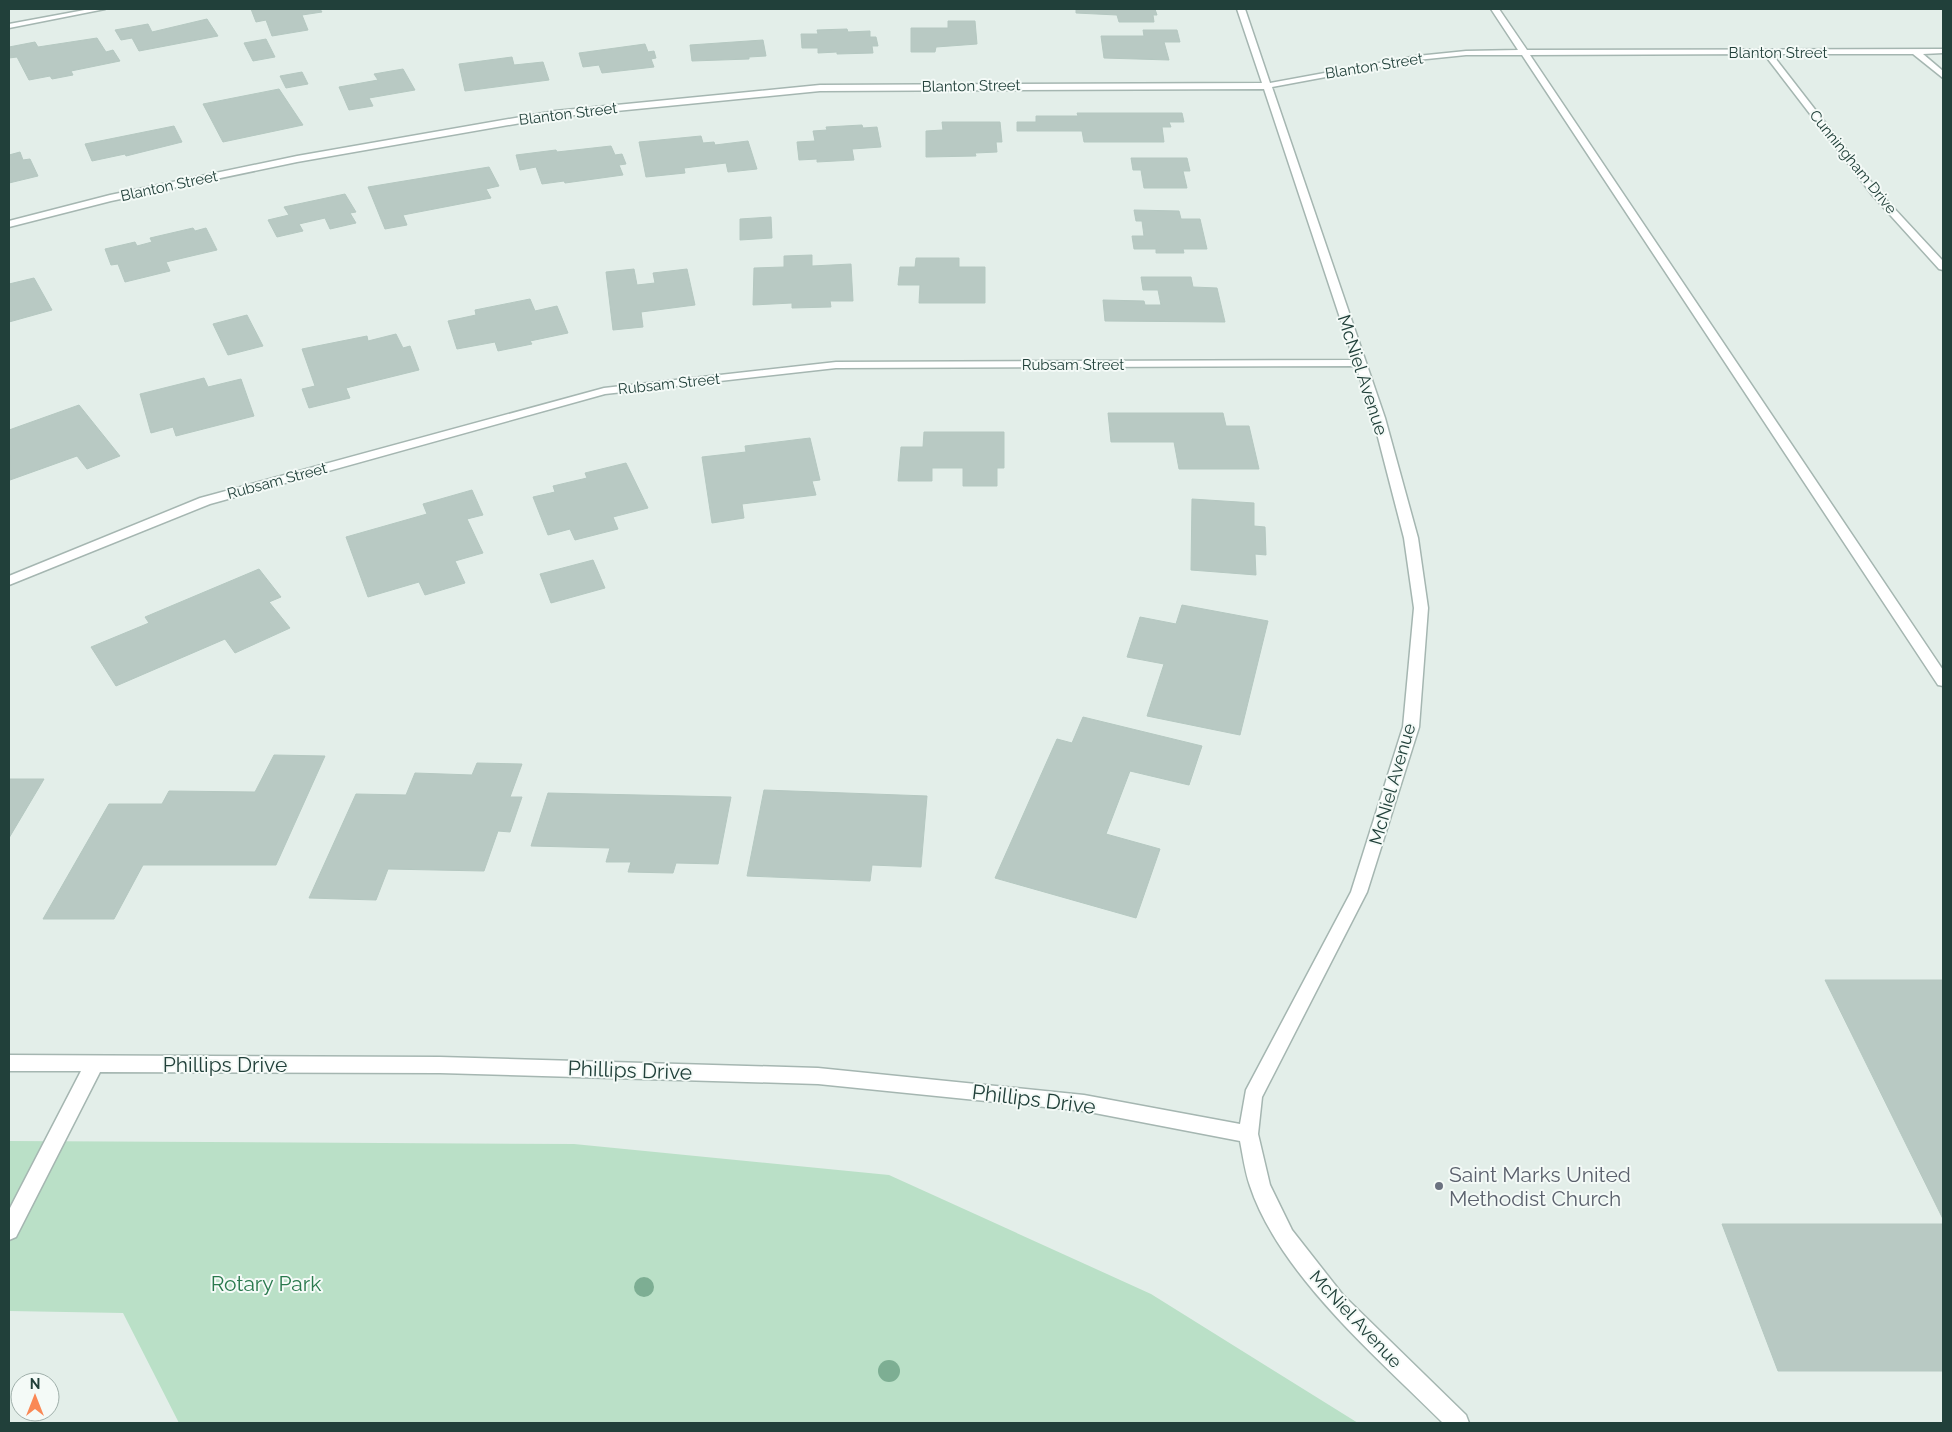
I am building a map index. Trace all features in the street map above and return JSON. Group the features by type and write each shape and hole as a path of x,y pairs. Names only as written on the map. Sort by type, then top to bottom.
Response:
{"street":[{"path":"9,26 101,9"},
{"name":"McNiel Avenue","path":"1241,9 1379,418 1411,538 1421,608 1410,727 1383,821 1359,892 1253,1096 1248,1134 1260,1186 1284,1237 1336,1302 1458,1423"},
{"path":"1494,9 1943,681"},
{"path":"1915,51 1943,76"},
{"name":"Blanton Street","path":"9,224 110,198 288,161 555,114 820,88 1266,86 1417,58 1466,53 1943,51"},
{"name":"Cunningham Drive","path":"1766,53 1876,194 1943,266"},
{"name":"Rubsam Street","path":"9,581 205,501 604,392 836,366 1360,364"},
{"name":"Phillips Drive","path":"9,1063 440,1065 818,1076 1084,1103 1248,1134"},
{"path":"9,1230 94,1064"}],"green space":[{"name":"Rotary Park","path":"9,1141 574,1144 889,1175 1151,1294 1358,1423 179,1423 123,1313 9,1311"}],"building":[{"path":"251,9 320,9 322,12 302,15 308,30 272,36 266,20 256,22"},
{"path":"1076,9 1155,9 1157,15 1153,15 1154,22 1119,22 1117,15 1076,13"},
{"path":"207,19 218,36 139,51 132,38 121,40 115,30 148,24 152,32"},
{"path":"948,21 975,21 977,44 936,47 935,52 911,52 911,28 948,28"},
{"path":"847,29 848,32 870,31 870,37 876,37 878,46 872,46 873,53 818,53 818,48 802,48 801,34 818,34 817,30"},
{"path":"1143,30 1177,30 1180,42 1164,42 1169,60 1104,58 1101,36 1144,36"},
{"path":"97,38 106,52 113,50 120,61 71,71 73,75 52,79 50,76 29,80 17,57 9,58 9,47 35,42 38,47"},
{"path":"266,39 275,57 253,61 244,43"},
{"path":"763,40 766,56 749,57 749,59 692,61 690,45"},
{"path":"645,44 648,52 654,51 656,58 651,59 654,67 602,73 599,65 583,67 579,53"},
{"path":"512,57 514,65 543,62 549,80 465,91 459,64"},
{"path":"403,69 415,90 369,98 373,106 349,110 339,87 378,80 374,74"},
{"path":"302,72 308,84 286,88 280,76"},
{"path":"279,89 303,125 223,142 203,104"},
{"path":"1077,113 1182,113 1184,122 1169,122 1171,127 1162,127 1164,142 1084,142 1082,131 1017,131 1017,122 1036,122 1036,116 1078,116"},
{"path":"942,122 1000,122 1002,142 996,142 997,152 975,153 976,156 926,157 926,131 943,130"},
{"path":"862,125 863,128 877,127 881,147 852,149 854,160 817,162 817,159 799,160 797,142 815,141 813,131 827,130 826,127"},
{"path":"174,126 182,142 126,156 125,154 92,161 85,144"},
{"path":"701,136 703,143 714,142 715,145 748,141 757,169 728,172 726,163 684,168 685,173 646,177 639,142"},
{"path":"611,146 615,155 622,154 626,164 619,165 623,175 565,183 564,181 542,184 536,167 520,170 516,155 556,150 557,152"},
{"path":"20,152 23,160 30,159 38,176 9,183 9,155"},
{"path":"1131,158 1187,158 1190,171 1183,171 1187,188 1144,188 1141,170 1133,170"},
{"path":"489,167 499,186 486,189 491,198 403,215 407,225 385,229 368,187"},
{"path":"345,194 356,212 350,213 356,223 330,229 325,218 299,224 303,231 277,237 268,220 289,215 284,207"},
{"path":"1134,210 1179,211 1181,219 1200,219 1207,249 1183,249 1184,253 1156,253 1156,249 1134,249 1132,236 1144,236 1142,221 1136,221"},
{"path":"771,217 772,238 740,240 740,219"},
{"path":"193,228 195,231 206,228 217,250 166,262 170,271 125,282 118,264 111,265 105,249 135,242 137,246 152,242 150,238"},
{"path":"812,255 812,266 851,264 853,301 830,301 831,307 792,308 792,303 753,305 754,268 784,267 784,256"},
{"path":"916,258 959,258 959,267 985,267 985,303 919,303 920,285 898,285 900,267 915,267"},
{"path":"634,269 637,285 655,283 653,273 687,269 695,305 641,312 643,327 613,330 606,272"},
{"path":"1141,277 1191,277 1193,287 1217,288 1225,322 1105,321 1103,300 1144,301 1145,305 1161,305 1158,290 1143,290"},
{"path":"34,278 52,310 9,322 9,284"},
{"path":"530,299 535,311 557,306 568,333 530,341 532,344 498,351 495,342 457,349 448,321 476,315 475,310"},
{"path":"247,315 263,346 228,355 213,324"},
{"path":"396,334 403,348 410,346 419,370 346,388 350,398 309,408 302,389 315,386 302,349 367,336 368,341"},
{"path":"204,378 208,387 241,379 254,416 176,436 173,427 151,433 140,394"},
{"path":"79,405 120,456 87,469 77,456 10,480 9,430"},
{"path":"1108,413 1223,413 1226,426 1249,426 1259,469 1179,469 1174,442 1111,442"},
{"path":"924,432 1004,432 1004,468 997,468 997,486 963,486 963,468 932,468 932,481 898,481 901,447 923,447"},
{"path":"810,438 820,480 812,481 816,495 742,504 744,518 712,523 702,457 746,452 745,446"},
{"path":"626,463 648,508 613,517 618,529 575,540 570,529 548,535 533,497 555,492 553,486 587,478 585,473"},
{"path":"472,490 483,515 467,519 483,553 455,561 465,583 425,595 419,582 368,597 346,537 427,514 423,504"},
{"path":"1192,499 1254,503 1254,526 1265,527 1266,555 1255,554 1256,575 1191,570"},
{"path":"593,560 605,588 551,603 540,574"},
{"path":"259,569 281,597 269,602 290,628 235,653 225,639 116,686 91,647 149,623 145,617"},
{"path":"1182,605 1268,621 1240,735 1147,716 1164,664 1127,657 1140,617 1176,624"},
{"path":"1083,717 1202,746 1189,785 1130,771 1106,834 1160,849 1136,918 995,878 1057,739 1072,743"},
{"path":"274,755 325,756 276,865 143,865 114,919 43,919 109,804 162,804 169,791 255,792"},
{"path":"477,763 522,764 510,797 522,797 510,832 498,831 484,871 388,869 376,900 309,898 356,794 406,795 415,773 472,775"},
{"path":"9,779 44,779 9,838"},
{"path":"764,790 927,796 921,867 872,865 870,881 747,876"},
{"path":"548,793 731,797 718,864 676,863 673,873 628,872 631,862 606,862 610,848 531,846"},
{"path":"1825,980 1943,980 1943,1219"},
{"path":"1722,1224 1943,1224 1943,1371 1778,1371"}],"place":[{"name":"Saint Marks United Methodist Church","path":"1439,1186"}]}
